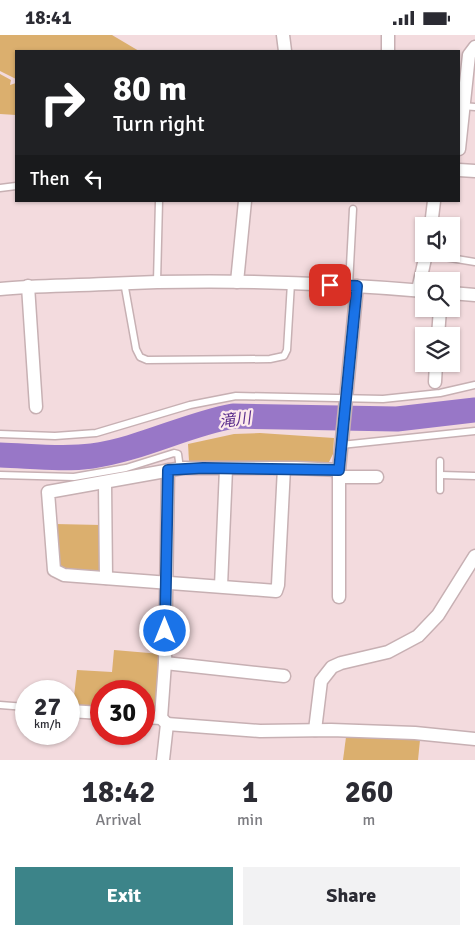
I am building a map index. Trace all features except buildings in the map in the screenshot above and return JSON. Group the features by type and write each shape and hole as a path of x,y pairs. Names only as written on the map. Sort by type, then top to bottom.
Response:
{"street":[{"path":"283,35 285,50"},
{"path":"388,35 388,50"},
{"path":"460,145 469,107 469,55 475,47"},
{"path":"460,170 475,171"},
{"path":"237,282 245,202"},
{"path":"432,217 434,202"},
{"path":"0,289 124,282 237,282 291,283 415,291"},
{"path":"28,286 36,407"},
{"path":"339,597 339,473 353,286"},
{"path":"460,294 475,295"},
{"path":"436,372 436,382"},
{"path":"284,468 278,585 276,591 64,575 54,570 48,493 174,469 284,468 378,477"},
{"path":"164,760 165,582 174,469"},
{"path":"221,586 226,469"},
{"path":"105,483 106,578"},
{"path":"315,730 321,681 332,667 341,663 388,652 418,636 438,615 475,556"},
{"path":"165,663 284,676"},
{"path":"155,719 260,731 315,730 415,733 475,739"}],"lane":[{"path":"0,188 15,186"},
{"path":"157,282 159,202"},
{"path":"353,286 354,209"},
{"path":"460,260 475,262"},
{"path":"124,282 136,349 140,357 147,360 270,359 284,356 287,350 291,283"},
{"path":"0,434 55,436 89,434 114,429 190,405 236,396 345,400 383,399 411,397 475,385"},
{"path":"342,442 475,431"},
{"path":"0,475 74,477 126,468 174,453 178,454 174,469"},
{"path":"440,461 440,490"},
{"path":"441,475 475,476"},
{"path":"0,705 15,706"}],"shaded area":[{"path":"0,35 112,35 137,50 15,50 15,78 0,71"},
{"path":"0,74 11,80 10,85 15,83 15,115 0,114"},
{"path":"260,433 334,438 333,454 328,464 189,461 188,444 234,434"},
{"path":"55,524 101,525 100,571 96,574 63,570 57,563"},
{"path":"114,650 161,654 157,711 155,711 155,680 90,680 90,705 80,705 80,680 76,680 77,670 112,672"},
{"path":"346,737 398,737 420,740 418,760 343,760"}],"waterway":[{"name":"滝川","path":"0,455 58,458 110,453 233,416 397,419 475,410"}],"route":[{"path":"165,631 168,470 182,468 339,470 357,286 330,285"}]}
